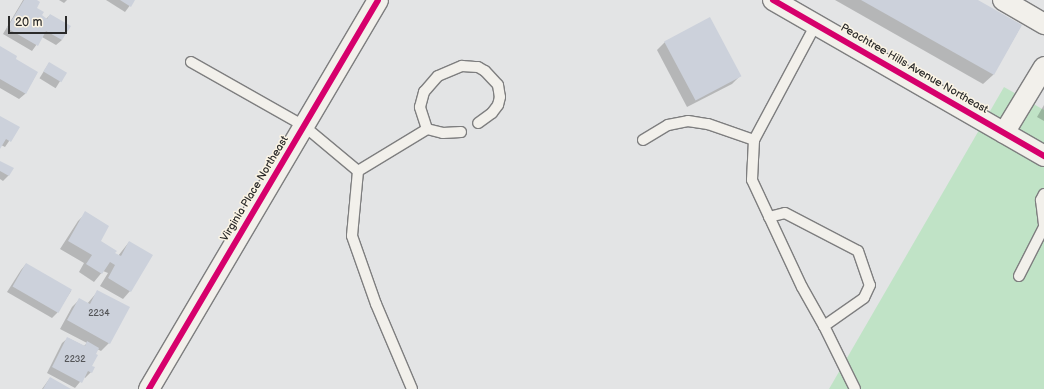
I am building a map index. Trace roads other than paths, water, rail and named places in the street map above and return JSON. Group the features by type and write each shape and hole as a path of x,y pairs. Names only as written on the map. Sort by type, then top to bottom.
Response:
{"street":[{"name":"Virginia Place Northeast","path":"149,389 378,0"},
{"name":"Peachtree Hills Avenue Northeast","path":"773,0 1044,156"},
{"path":"1003,0 1044,24"},
{"path":"1004,133 1044,67"}],"lane":[{"path":"816,24 754,140 752,180 802,288 824,326 855,389"},
{"path":"192,62 304,126 358,171"},
{"path":"427,129 420,107 424,92 438,76 462,66 478,67 485,70 498,85 500,97 498,105 492,112 478,122"},
{"path":"643,140 668,125 688,121 708,124 754,140"},
{"path":"358,171 427,129 443,133 461,132"},
{"path":"358,171 352,236 376,304 412,389"},
{"path":"1019,276 1044,227 1040,200 1044,194"},
{"path":"769,217 785,213 858,251 870,285 864,298 824,326"}]}
